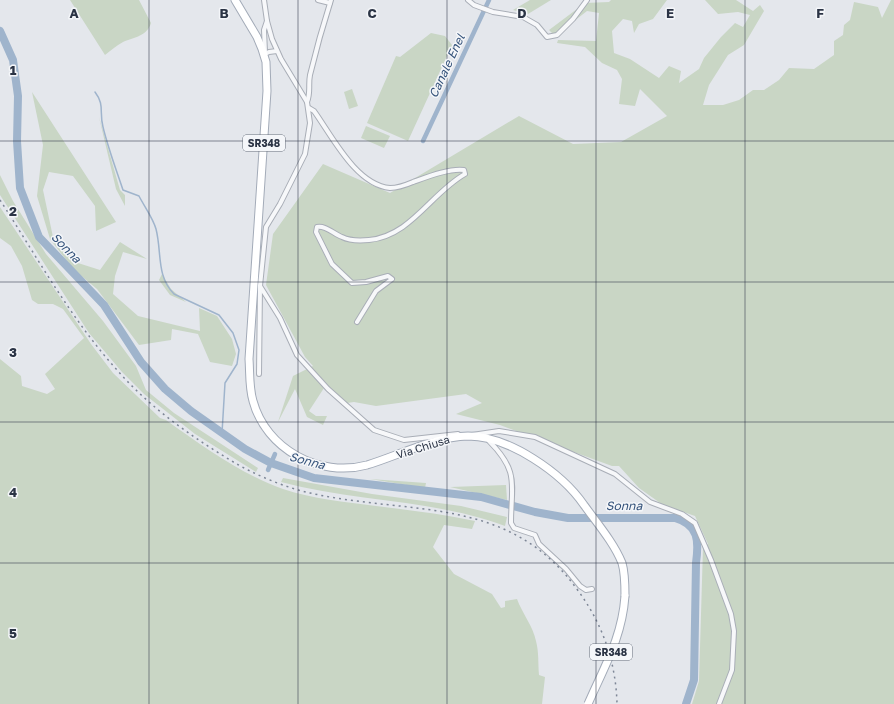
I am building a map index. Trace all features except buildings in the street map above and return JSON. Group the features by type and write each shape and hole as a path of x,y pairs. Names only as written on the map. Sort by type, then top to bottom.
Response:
{"main road":[{"path":"235,0 257,37 266,58"},
{"name":"Via Chiusa","path":"266,58 267,91 249,359 252,401 262,422 272,437 287,452 319,465 344,468 365,465 435,442 470,436 502,442 523,453 559,477 574,490 612,546 622,563 625,580 623,618 616,642 588,704"}],"street":[{"path":"258,374 260,286 266,227 280,204 305,154 310,123 309,108 277,51 267,21 264,0"},
{"path":"306,102 310,94 309,78 315,52 330,2 318,0"},
{"path":"468,0 474,5 493,12 523,17 537,25 547,37 557,35 573,20 587,0"},
{"path":"266,58 264,30 267,21"},
{"path":"266,58 269,52 277,51"},
{"path":"309,108 314,111 358,173 377,184 392,188 404,186 435,174 464,170 465,174 450,182 416,218 384,236 372,240 350,240 322,226 317,227 316,232 332,264 352,283 366,282 388,276 392,279 376,292 357,322"},
{"path":"260,286 280,318 297,354 328,390 374,430 394,438 404,440 450,434 470,436 499,430 535,437 615,474 650,502 682,514 695,523 711,560 731,614 734,630 732,670 719,704"},
{"path":"486,438 497,449 507,463 512,476 513,501 511,524 514,528 535,535 539,544 566,569 580,586 586,590 592,589"}],"green space":[{"path":"70,0 139,0 151,23 147,31 123,42 105,55"},
{"path":"530,0 551,0 528,14 513,10"},
{"path":"611,0 667,0 653,19 639,24 634,33 632,21 623,19 612,31 614,53 630,59 659,78 669,66 681,71 679,83 699,69 704,58 735,23 743,27 750,15 738,12 718,14 705,0 736,0 753,11 760,5 764,11 744,45 728,55 709,85 703,105 723,105 739,100 753,90 764,90 779,80 789,68 814,69 834,55 834,41 843,35 844,25 850,20 854,2 878,7 882,18 891,0 894,0 894,704 692,704 699,681 703,547 708,544 695,516 663,505 639,488 619,466 612,466 500,425 456,414 482,403 466,394 376,406 354,402 347,403 324,388 309,411 316,416 327,416 323,425 307,417 295,389 278,422 293,376 313,366 305,357 266,285 273,234 323,164 390,193 519,116 573,144 621,142 667,116 640,89 635,106 619,104 622,79 617,70 602,63 585,47 557,43 558,40 596,41 599,13 587,11 555,36 549,30 585,3 609,2"},
{"path":"431,33 445,36 452,45 408,141 367,123 396,56 400,57"},
{"path":"352,89 358,106 349,109 344,92"},
{"path":"32,92 116,222 96,231 95,206 73,176 49,172 43,190 53,237 78,263 100,270 120,242 147,259 123,252 115,276 113,294 138,316 200,331 199,308 217,316 232,339 236,354 232,366 210,362 198,334 172,329 171,340 139,345 97,289 73,269 50,239 37,196 43,145"},
{"path":"99,117 120,190 125,195 125,206 116,189"},
{"path":"366,126 390,136 384,148 361,138"},
{"path":"0,175 13,201 46,254 103,321 136,366 146,390 174,413 258,468 256,472 195,434 144,394 122,372 89,333 0,195"},
{"path":"0,207 91,344 113,373 160,418 166,420 208,449 252,476 283,489 329,500 426,512 475,521 472,529 444,525 433,547 454,574 492,594 501,608 505,607 505,601 517,599 535,635 538,649 539,675 545,677 542,704 0,704 0,359 21,376 22,386 47,394 55,389 45,374 84,338 63,309 53,304 38,304 32,300 22,266 11,246 0,238"},
{"path":"162,274 171,289 186,302 170,295 159,280"},
{"path":"283,478 372,494 461,506 507,517 505,526 478,517 422,505 309,489 281,482"},
{"path":"370,479 426,483 425,488"},
{"path":"506,485 507,500 450,487"}],"waterway":[{"name":"Canale Enel","path":"423,141 489,0"},
{"name":"Sonna","path":"0,31 13,60 18,96 17,141 20,188 39,237 104,305 141,362 165,389 191,411 245,449 271,463 314,478 481,497 535,512 568,518 675,518 683,521 693,530 697,541 694,680 686,704"},
{"path":"95,92 100,101 105,135 123,190 139,196 155,225 158,238 160,263 164,279 168,287 174,294 219,315 233,333 239,350 237,364 225,383 222,433"},
{"name":"Canale Enel","path":"268,470 275,454"}],"railway":[{"path":"0,200 55,287 100,350 143,397 172,421 203,443 235,463 271,481 300,491 348,500 456,514 490,524 522,538 552,561 579,592 601,631 611,659 617,704"}]}
